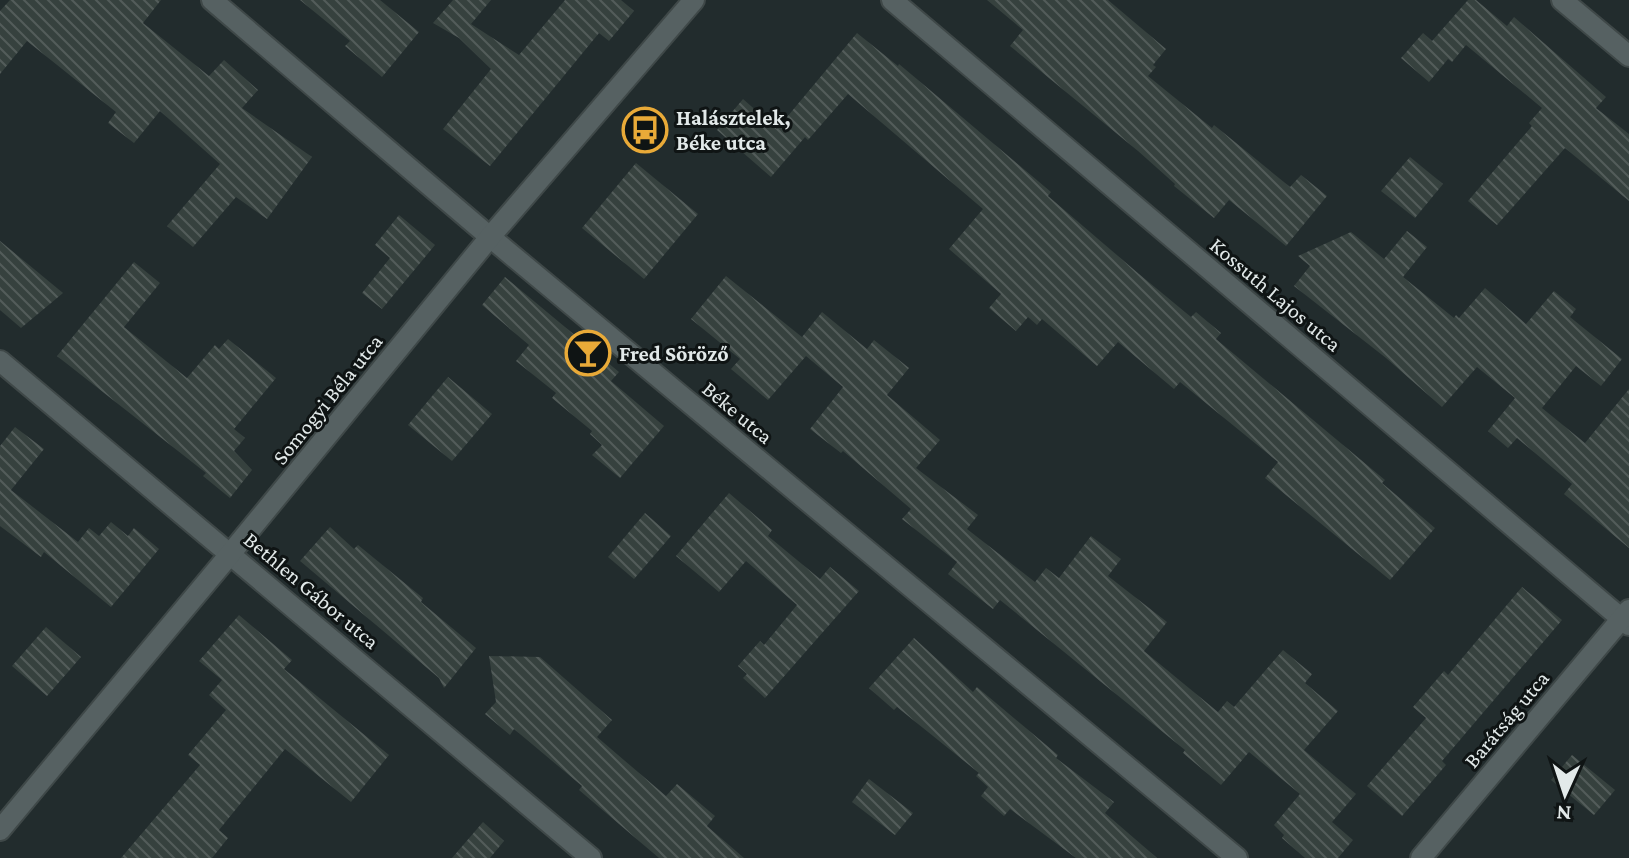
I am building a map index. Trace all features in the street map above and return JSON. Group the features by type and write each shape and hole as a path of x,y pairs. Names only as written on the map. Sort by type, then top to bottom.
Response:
{"street":[{"name":"Béke utca","path":"212,0 490,237 1237,858"},
{"name":"Somogyi Béla utca","path":"0,830 490,237 694,0"},
{"name":"Kossuth Lajos utca","path":"892,0 1627,618"},
{"path":"1562,0 1629,56"},
{"name":"Bethlen Gábor utca","path":"0,361 591,858"},
{"name":"Barátság utca","path":"1421,858 1627,618"}],"building":[{"path":"10,0 161,0 143,23 209,76 224,60 258,90 242,108 312,157 267,219 236,197 193,247 167,226 220,164 160,111 134,143 108,123 116,112 27,41 0,74 0,11"},
{"path":"300,0 380,0 419,32 382,77 345,46 350,41"},
{"path":"453,0 491,0 471,24 519,55 565,0 621,0 634,11 609,41 599,33 490,166 443,129 491,69 459,38 433,23"},
{"path":"987,0 1108,0 1166,49 1148,76 1290,187 1301,175 1327,196 1286,246 1229,200 1214,218 1010,46 1023,30"},
{"path":"1468,0 1476,0 1507,26 1514,17 1606,97 1596,108 1629,134 1629,201 1565,148 1497,225 1468,201 1532,126 1529,123 1542,108 1466,45 1452,62 1448,59 1429,82 1401,58 1423,33 1432,41"},
{"path":"857,33 899,64 1051,192 1048,196 1191,317 1196,312 1221,333 1216,339 1385,480 1382,483 1435,528 1390,580 1265,478 1278,462 1180,382 1174,389 1118,342 1097,366 1042,319 1037,325 1028,317 1016,331 989,308 1001,294 949,249 983,209 848,94 771,177 717,130 743,99 777,129"},
{"path":"1410,157 1443,184 1415,218 1381,191"},
{"path":"636,163 698,214 644,279 582,228"},
{"path":"399,215 435,245 382,309 362,293 390,258 375,245"},
{"path":"1407,231 1427,247 1403,277 1454,318 1456,315 1459,318 1485,288 1526,324 1554,291 1576,309 1570,317 1622,359 1601,386 1576,366 1542,408 1585,443 1629,389 1629,548 1564,494 1572,484 1517,438 1508,448 1488,431 1515,398 1477,367 1442,407 1386,358 1294,286 1310,266 1298,256 1351,232 1384,259"},
{"path":"0,241 63,293 21,328 0,310"},
{"path":"134,262 160,283 124,327 187,378 215,345 219,349 228,339 276,378 234,429 245,438 234,451 252,470 230,498 203,476 206,473 57,356"},
{"path":"726,276 802,337 822,312 867,349 874,340 909,368 887,395 940,440 916,468 978,515 967,529 1035,582 1046,568 1059,578 1091,536 1121,559 1108,576 1167,622 1144,651 1218,712 1227,701 1234,707 1283,650 1312,674 1305,683 1338,711 1304,750 1356,794 1332,822 1353,840 1338,858 1305,858 1282,838 1284,835 1274,825 1300,794 1249,752 1221,785 1183,753 1185,750 1000,600 993,609 948,574 957,562 902,519 911,509 843,451 841,453 810,429 843,387 806,356 768,400 731,369 740,359 691,319"},
{"path":"505,277 619,372 611,381 664,426 620,478 592,455 602,445 590,434 592,431 552,398 556,393 516,361 529,345 482,305"},
{"path":"448,377 492,414 452,461 408,425"},
{"path":"15,427 44,449 11,490 78,542 89,528 99,536 111,522 128,536 134,528 159,549 111,607 44,552 41,557 0,526 0,446"},
{"path":"729,493 772,530 768,536 820,579 830,567 859,591 765,698 743,678 747,674 738,666 760,641 764,645 797,605 746,561 719,592 676,556"},
{"path":"645,513 671,536 634,579 608,557"},
{"path":"330,527 354,549 358,545 423,598 421,602 476,648 444,688 439,678 300,561"},
{"path":"1522,587 1562,620 1442,761 1446,765 1402,816 1367,786 1426,718 1413,707 1444,671 1448,675"},
{"path":"239,615 292,660 284,669 389,755 351,802 285,749 219,830 228,838 212,858 121,858 200,765 188,755 226,710 209,695 222,680 199,661"},
{"path":"46,627 81,657 47,696 12,666"},
{"path":"914,638 973,692 977,687 1058,755 1056,758 1114,802 1105,813 1157,858 1076,858 1010,809 1004,816 981,796 988,787 976,776 979,773 869,688"},
{"path":"489,656 540,657 612,720 597,737 666,796 677,784 715,816 707,826 744,858 659,858 579,790 582,786 514,729 510,735 485,714 496,702"},
{"path":"1572,755 1615,790 1594,815 1551,780"},
{"path":"869,779 913,813 895,835 852,802"},
{"path":"483,822 504,841 490,858 452,858"}],"place":[{"name":"Halásztelek, Béke utca","path":"645,130"},
{"name":"Fred Söröző","path":"588,353"}]}
